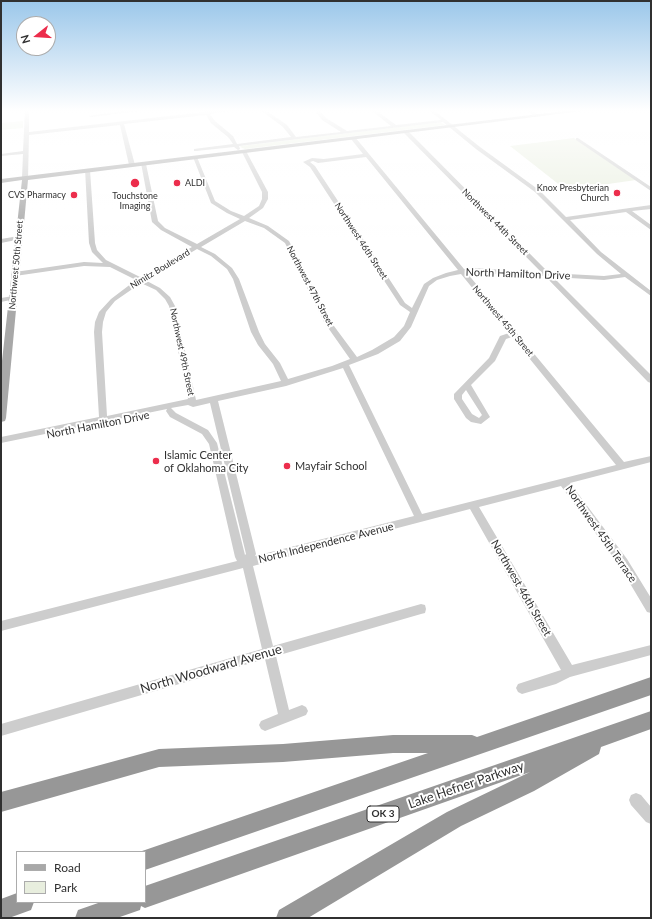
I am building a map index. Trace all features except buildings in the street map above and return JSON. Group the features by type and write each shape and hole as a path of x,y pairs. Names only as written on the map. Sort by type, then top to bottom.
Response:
{"highway":[{"path":"146,860 651,686"},
{"name":"Lake Hefner Parkway","path":"146,897 651,720"},
{"path":"287,918 429,833 527,784 622,730"},
{"path":"1,802 159,758 283,753 393,744 482,744"},
{"path":"1,910 20,903"},
{"path":"86,918 129,903"}],"main road":[{"path":"1,181 224,154"},
{"name":"Northwest 50th Street","path":"1,418 4,375 25,178"}],"street":[{"name":"Northwest 50th Street","path":"25,178 26,154"},
{"path":"129,154 132,165"},
{"name":"Nimitz Boulevard","path":"103,420 98,338 99,322 106,308 126,289 261,207 264,202 265,195 243,154"},
{"name":"Northwest 44th Street","path":"428,154 651,380"},
{"path":"486,154 529,185 566,219 599,253 651,294"},
{"path":"600,154 651,189"},
{"path":"314,164 323,160 367,155"},
{"name":"Northwest 45th Street","path":"367,155 622,467"},
{"name":"Northwest 47th Street","path":"195,157 213,202 224,209 272,230 287,242 328,322 355,360"},
{"name":"Northwest 46th Street","path":"323,160 310,159 306,162 314,164 402,304 408,309 414,311"},
{"path":"143,164 155,222 163,229 217,258 231,271 255,332 262,345 276,363 286,383"},
{"path":"84,264 92,260 87,170"},
{"path":"566,219 651,207"},
{"path":"627,210 651,228"},
{"path":"1,241 19,238"},
{"name":"Northwest 49th Street","path":"92,248 96,254 112,265 163,292 171,302 193,404"},
{"path":"15,274 84,264 112,265"},
{"name":"North Hamilton Drive","path":"1,440 103,420 189,407 193,404 213,399 286,383 355,360 383,348 397,339 407,327 423,290 430,282 440,276 471,270 604,278 626,275"},
{"path":"1,300 13,298"},
{"path":"467,385 492,359 503,338 514,334"},
{"path":"344,364 348,369 420,519"},
{"path":"213,399 251,554 247,563"},
{"name":"North Hamilton Drive","path":"1,445 189,402 193,404"},
{"path":"170,411 173,415 205,432 212,440 240,557 247,563 285,717"},
{"name":"North Independence Avenue","path":"1,626 651,459"},
{"name":"Northwest 45th Terrace","path":"564,482 623,562 651,608"},
{"name":"Northwest 46th Street","path":"473,505 569,672"},
{"name":"North Woodward Avenue","path":"1,730 421,609"},
{"path":"522,688 556,678 569,672 651,650"},
{"path":"265,725 302,711"},
{"path":"636,800 651,817"}],"green space":[{"path":"520,154 597,154 636,180 566,190"}],"place":[{"name":"Touchstone Imaging","path":"135,183"},
{"name":"ALDI","path":"177,183"},
{"name":"Knox Presbyterian Church","path":"617,193"},
{"name":"CVS Pharmacy","path":"74,195"},
{"name":"Islamic Center of Oklahoma City","path":"156,461"},
{"name":"Mayfair School","path":"287,466"}]}
